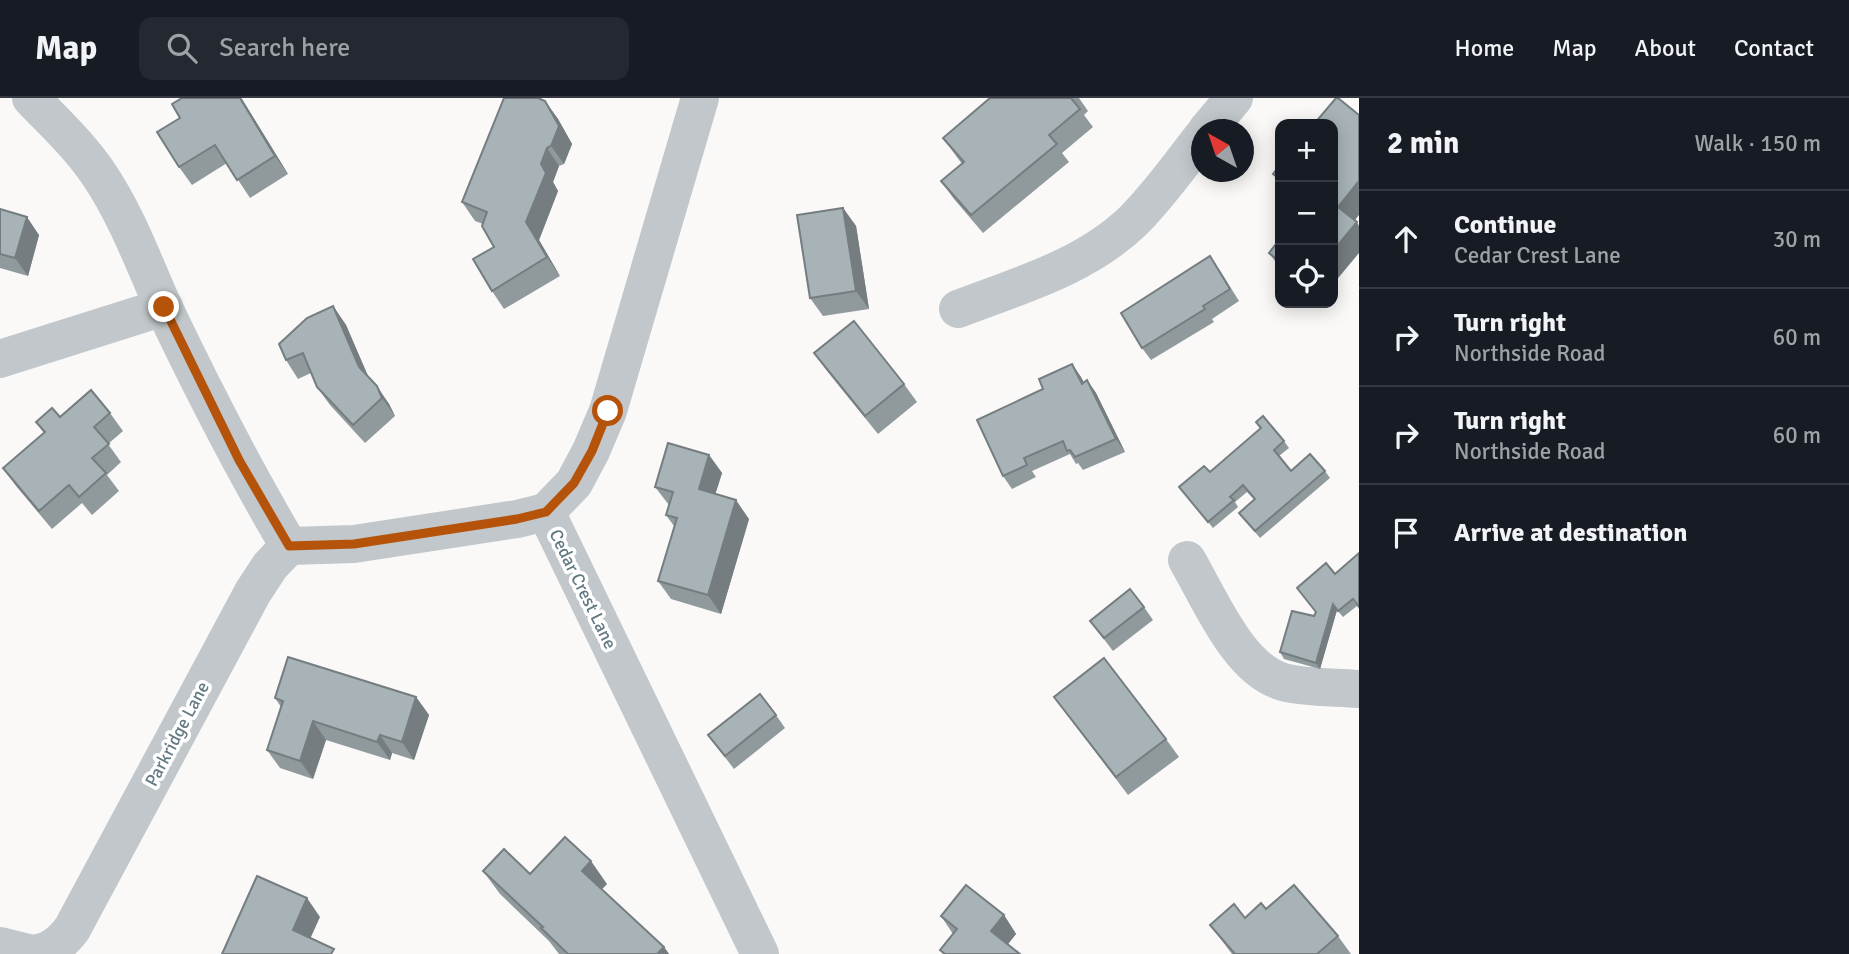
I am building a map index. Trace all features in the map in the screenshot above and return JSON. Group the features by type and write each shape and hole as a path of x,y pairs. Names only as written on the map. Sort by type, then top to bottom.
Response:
{"street":[{"path":"31,98 73,142 109,190 239,460 289,546 354,544 517,519 546,512"},
{"name":"Cedar Crest Lane","path":"700,98 608,411 592,451 574,483 546,512 760,954"},
{"path":"1217,119 1234,98"},
{"path":"958,309 1060,270 1100,247 1132,222 1191,151"},
{"path":"0,359 164,307"},
{"name":"Parkridge Lane","path":"33,954 46,952 60,944 72,929 253,592 270,566 289,546"},
{"path":"1187,561 1239,650 1251,664 1266,675 1284,682 1359,689"},
{"path":"0,946 33,954"}],"building":[{"path":"182,98 240,98 275,156 237,180 215,145 179,167 157,132 180,118 172,104"},
{"path":"504,98 538,98 545,101 559,126 541,164 546,173 526,222 547,257 492,291 473,259 494,247 482,226 487,212 462,202"},
{"path":"990,98 1071,98 1080,109 1049,135 1057,144 971,215 941,181 964,162 943,138"},
{"path":"1336,98 1359,115 1359,181 1338,207 1338,119 1318,119"},
{"path":"1338,207 1357,222 1338,245"},
{"path":"843,208 856,291 810,298 797,215"},
{"path":"0,209 27,217 15,258 0,254"},
{"path":"1275,245 1275,258 1269,253"},
{"path":"1210,256 1230,289 1203,306 1205,309 1142,348 1121,313"},
{"path":"333,306 359,367 377,386 382,398 353,425 317,387 303,353 286,360 279,344 307,318"},
{"path":"854,321 904,384 865,416 814,353"},
{"path":"1072,364 1082,384 1087,380 1116,439 1075,457 1070,450 1067,451 1063,441 1024,458 1027,465 1003,476 977,420 1043,389 1039,379"},
{"path":"91,390 110,413 94,427 109,444 92,458 106,473 79,497 69,485 39,511 3,468 45,432 36,422 52,408 60,417"},
{"path":"1263,416 1284,441 1274,450 1291,471 1310,454 1325,471 1255,531 1239,513 1255,499 1243,485 1230,497 1234,500 1208,522 1179,487 1204,466 1210,472 1261,428 1256,422"},
{"path":"668,443 709,455 699,489 736,500 708,595 658,581 677,518 666,515 673,492 655,487"},
{"path":"1359,553 1359,607 1353,599 1338,611 1333,604 1316,663 1280,652 1292,611 1314,616 1316,612 1297,588 1326,563 1335,574"},
{"path":"1130,589 1144,607 1104,638 1090,621"},
{"path":"288,657 416,697 402,742 380,735 377,742 313,721 300,761 267,750 283,701 275,698"},
{"path":"1104,658 1166,739 1116,777 1054,697"},
{"path":"760,694 776,715 725,756 708,735"},
{"path":"565,837 591,861 582,871 664,947 657,954 568,954 483,871 504,849 530,874"},
{"path":"257,876 307,898 293,930 334,949 331,954 222,954"},
{"path":"966,885 1004,915 991,931 1020,954 945,954 940,950 957,929 941,916"},
{"path":"1294,885 1338,936 1317,954 1235,954 1210,925 1234,904 1245,918 1261,903 1266,909"}],"route":[{"path":"164,307 239,460 289,546 354,544 517,519 546,512 574,483 592,451 608,411"}]}
